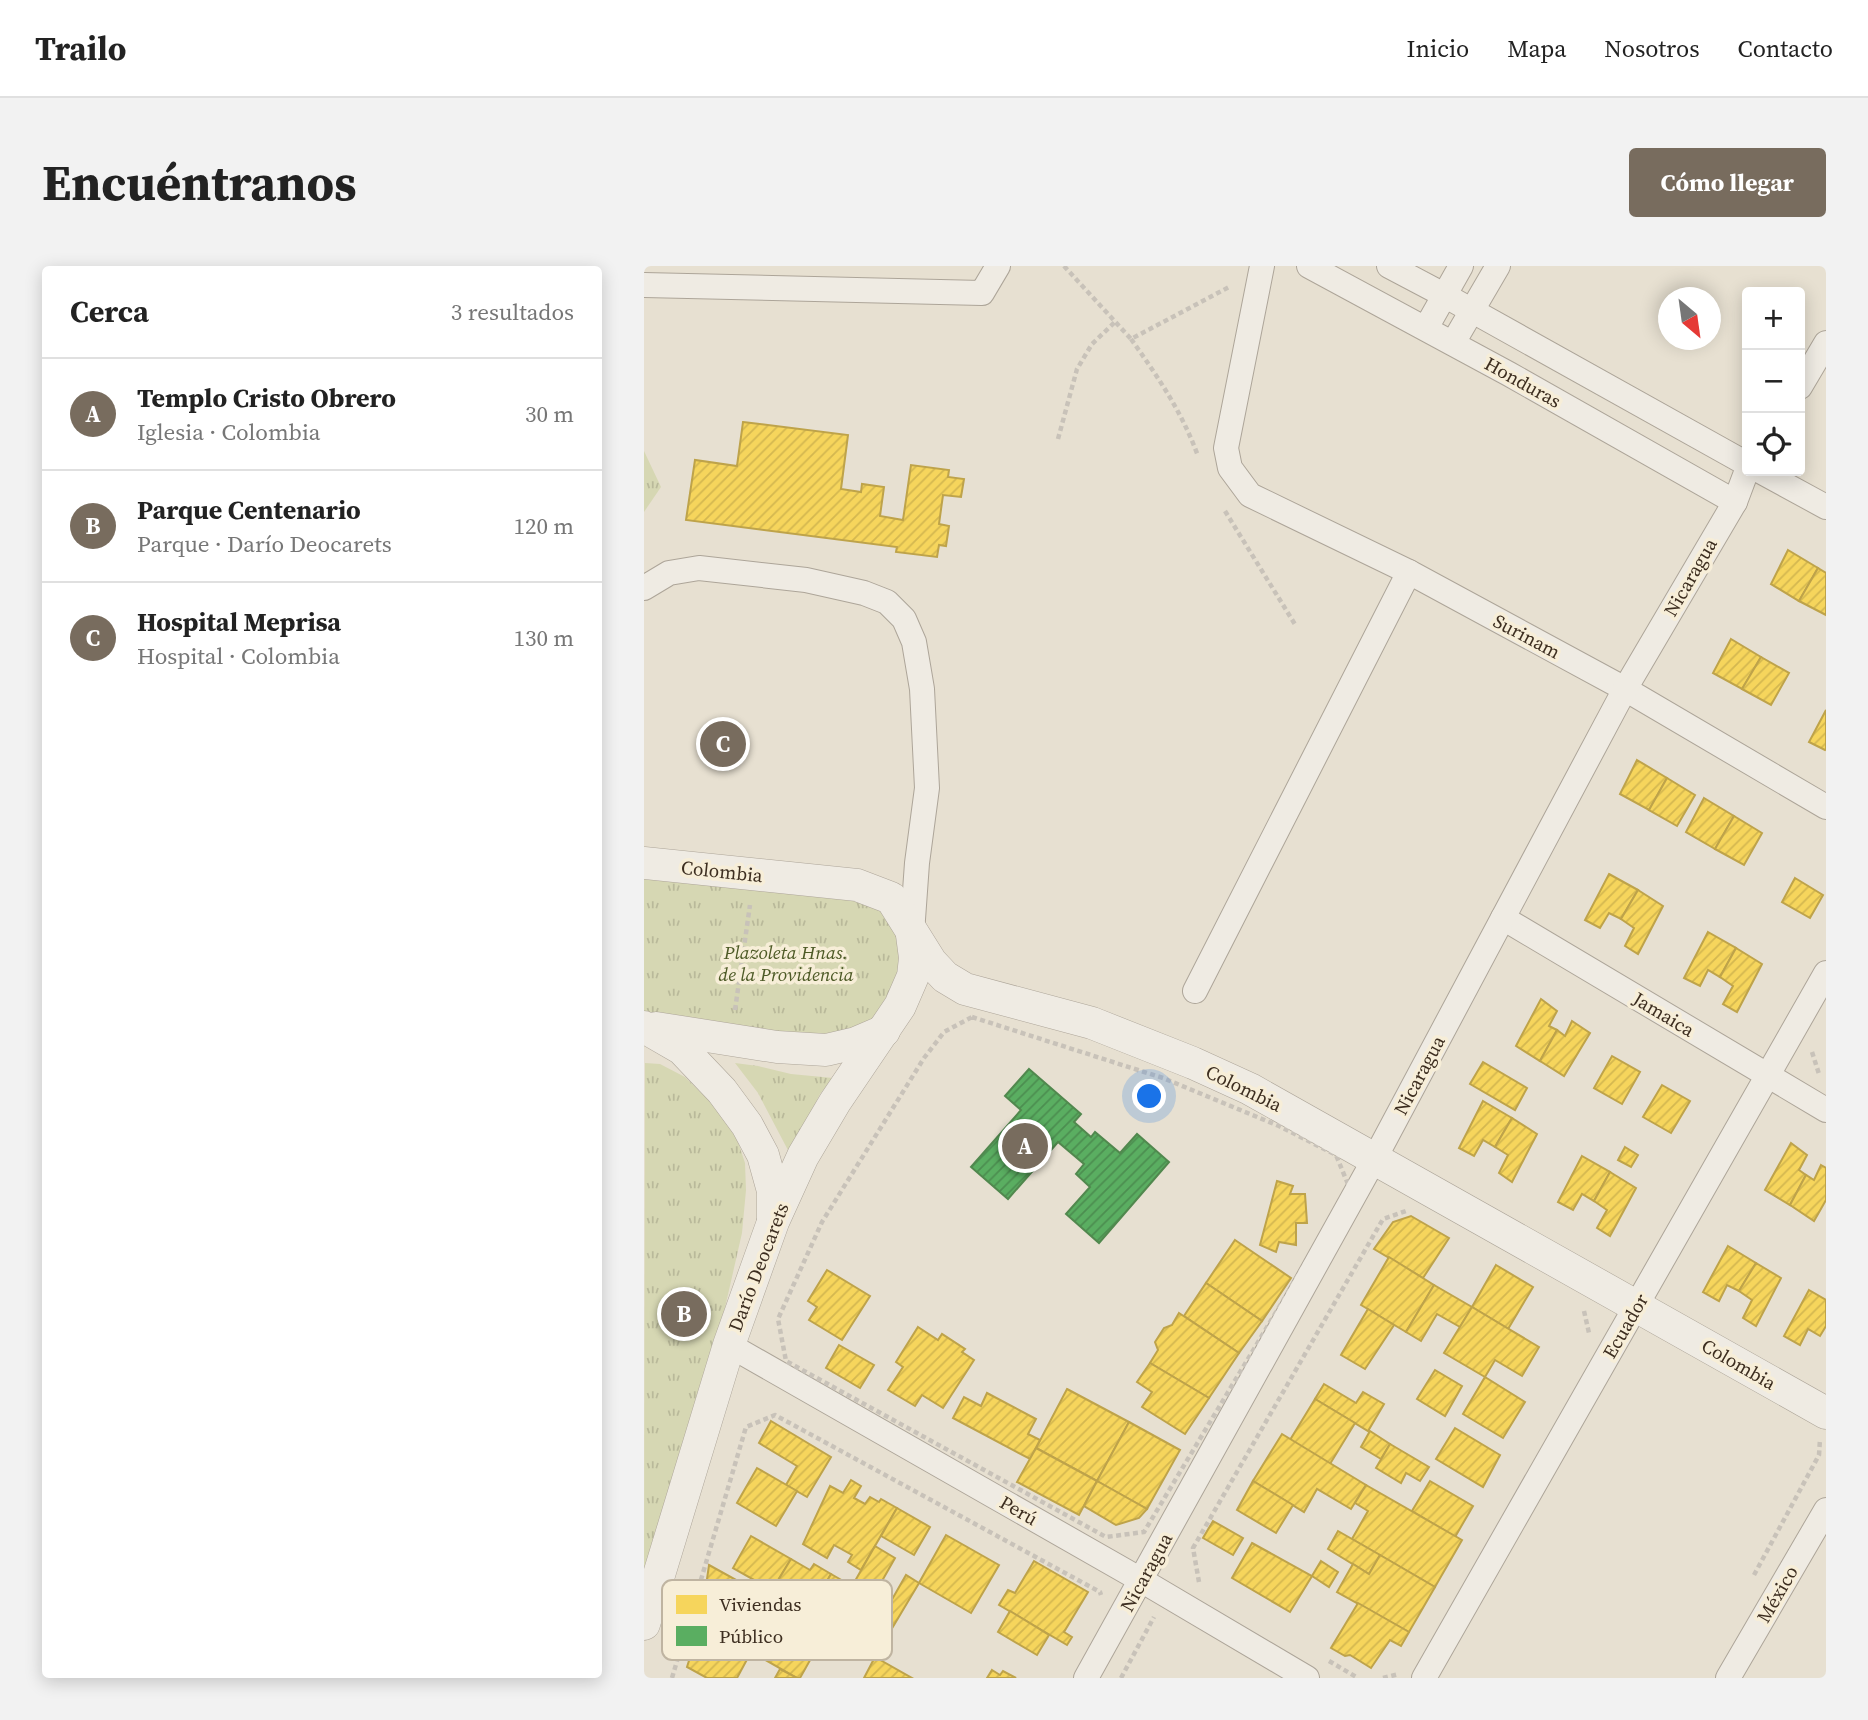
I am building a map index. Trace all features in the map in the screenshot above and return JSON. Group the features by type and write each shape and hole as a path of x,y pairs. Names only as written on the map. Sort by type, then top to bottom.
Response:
{"street":[{"path":"652,279 982,293 998,266"},
{"name":"Surinam","path":"1262,266 1226,448 1230,468 1250,495 1409,572 1625,689 1826,807"},
{"name":"Honduras","path":"1309,266 1426,328 1735,502"},
{"name":"Honduras","path":"1389,266 1742,461"},
{"path":"1426,328 1461,266"},
{"path":"1453,343 1498,266"},
{"path":"1805,379 1826,343"},
{"name":"Nicaragua","path":"1086,1678 1375,1158 1625,689 1735,502 1745,476"},
{"path":"1768,476 1826,507"},
{"path":"644,588 669,573 699,568 793,579 864,593 887,602 904,619 914,642 922,689 927,788 917,863 912,933"},
{"path":"1195,991 1409,572"},
{"name":"Colombia","path":"644,863 857,885 891,898 931,962 945,977 965,989 1092,1023 1250,1089 1637,1305 1823,1424"},
{"name":"Jamaica","path":"1503,918 1826,1110"},
{"name":"Darío Deocarets","path":"644,1624 729,1345 773,1222 803,1156 835,1102 900,1006 913,976 915,958 912,933"},
{"name":"Ecuador","path":"1412,1676 1637,1305 1826,973"},
{"path":"644,1026 778,1047 826,1050 856,1043 884,1031"},
{"path":"644,1026 682,1049 722,1091 747,1125 763,1155 770,1179 773,1191 773,1222"},
{"name":"Perú","path":"729,1345 1307,1678"},
{"name":"México","path":"1728,1678 1826,1510"}],"path":[{"path":"1064,266 1131,339 1234,284"},
{"path":"1058,439 1077,369 1092,344 1115,322"},
{"path":"731,1039 754,875"},
{"path":"972,1017 1163,1078 1279,1126 1336,1154 1350,1189 1143,1532 1106,1537 786,1361 778,1320 822,1222 924,1058 944,1032 972,1017"},
{"path":"1811,1048 1819,1074 1826,1078"},
{"path":"1192,1548 1383,1219 1409,1210"},
{"path":"1584,1309 1589,1335"},
{"path":"700,1580 746,1427 775,1415 1100,1592 1103,1605"},
{"path":"1749,1584 1819,1455 1823,1424"},
{"path":"1121,1678 1158,1610"},
{"path":"671,1678 676,1660"},
{"path":"1383,1678 1412,1676"}],"green space":[{"path":"644,451 661,487 644,512"},
{"name":"Plazoleta Hnas. de la Providencia","path":"644,863 891,898 915,958 856,1043 644,1026"},
{"path":"645,1063 660,1064 685,1077 724,1115 737,1139 745,1163 746,1190 742,1233 719,1334 644,1584"},
{"path":"735,1063 791,1074 833,1078 820,1094 790,1154 758,1093"}],"building: Viviendas":[{"path":"743,422 848,435 841,489 861,492 862,484 884,487 880,516 903,520 911,465 949,470 948,477 964,479 961,497 943,495 939,524 949,526 946,546 939,545 937,557 896,552 897,547 686,520 695,460 737,466"},
{"path":"1788,550 1818,568 1799,601 1771,584"},
{"path":"1818,568 1826,573 1826,615 1799,601"},
{"path":"1731,639 1761,657 1742,689 1713,673"},
{"path":"1761,657 1789,673 1771,705 1742,689"},
{"path":"1826,710 1826,749 1825,750 1809,742"},
{"path":"1637,760 1667,778 1649,810 1620,794"},
{"path":"1667,778 1695,795 1677,826 1649,810"},
{"path":"1704,798 1734,816 1715,849 1686,832"},
{"path":"1734,816 1762,833 1744,865 1715,849"},
{"path":"1609,874 1638,890 1621,919 1609,913 1600,928 1585,920"},
{"path":"1795,878 1823,895 1810,918 1782,902"},
{"path":"1638,890 1663,906 1638,954 1625,946 1634,928 1621,919"},
{"path":"1708,932 1736,948 1720,977 1708,970 1700,986 1684,978"},
{"path":"1736,948 1762,964 1737,1012 1723,1004 1733,986 1720,977"},
{"path":"1541,999 1557,1011 1549,1026 1557,1030 1540,1061 1516,1046"},
{"path":"1572,1021 1590,1033 1564,1076 1540,1061 1557,1030 1565,1036"},
{"path":"1612,1056 1640,1072 1622,1104 1594,1088"},
{"path":"1483,1062 1527,1088 1515,1110 1470,1084"},
{"path":"1662,1085 1690,1101 1671,1133 1643,1117"},
{"path":"1483,1101 1512,1118 1495,1147 1483,1140 1474,1156 1459,1148"},
{"path":"1512,1118 1537,1134 1512,1182 1499,1173 1508,1155 1495,1147"},
{"path":"1791,1143 1807,1155 1799,1170 1806,1175 1790,1205 1765,1190"},
{"path":"1625,1147 1638,1155 1631,1167 1618,1160"},
{"path":"1582,1156 1610,1172 1594,1201 1582,1194 1573,1210 1558,1202"},
{"path":"1821,1165 1826,1168 1826,1200 1814,1221 1790,1205 1806,1175 1814,1180"},
{"path":"1610,1172 1636,1188 1610,1236 1597,1228 1607,1210 1594,1201"},
{"path":"1277,1181 1293,1186 1290,1194 1305,1194 1307,1223 1296,1223 1296,1245 1279,1242 1276,1252 1260,1245"},
{"path":"1411,1216 1449,1238 1423,1278 1374,1249 1393,1222"},
{"path":"1235,1240 1291,1278 1262,1321 1206,1283"},
{"path":"1728,1246 1756,1263 1739,1291 1727,1285 1719,1301 1703,1292"},
{"path":"1389,1257 1434,1285 1406,1332 1361,1305"},
{"path":"1756,1263 1781,1278 1756,1326 1743,1318 1752,1300 1739,1291"},
{"path":"1496,1265 1533,1287 1508,1329 1472,1307"},
{"path":"827,1270 870,1296 842,1340 809,1320 817,1307 808,1301"},
{"path":"1206,1283 1262,1321 1239,1353 1184,1316"},
{"path":"1434,1285 1472,1307 1460,1327 1437,1314 1421,1341 1406,1332"},
{"path":"1809,1290 1826,1300 1826,1326 1820,1336 1808,1329 1800,1345 1784,1336"},
{"path":"1472,1307 1539,1347 1522,1376 1495,1360 1485,1377 1444,1353"},
{"path":"1368,1309 1394,1325 1365,1369 1341,1355"},
{"path":"1179,1313 1239,1353 1209,1398 1150,1363 1158,1350 1155,1342 1164,1328 1172,1325"},
{"path":"918,1327 938,1340 942,1334 965,1349 962,1352 974,1360 943,1408 922,1395 915,1406 888,1390 903,1367 896,1362"},
{"path":"839,1345 874,1365 860,1388 826,1368"},
{"path":"1150,1363 1209,1398 1185,1434 1142,1407 1152,1392 1137,1382"},
{"path":"1435,1370 1462,1386 1445,1416 1417,1399"},
{"path":"1485,1377 1525,1402 1503,1438 1463,1414"},
{"path":"1324,1384 1356,1403 1363,1392 1384,1404 1368,1431 1315,1399"},
{"path":"1067,1389 1129,1422 1097,1481 1036,1448"},
{"path":"987,1393 1036,1419 1028,1434 1040,1440 1030,1459 953,1418 964,1397 981,1406"},
{"path":"1315,1399 1355,1423 1330,1464 1290,1440"},
{"path":"771,1421 831,1457 807,1497 786,1485 797,1466 759,1443"},
{"path":"1129,1422 1180,1450 1147,1509 1097,1481"},
{"path":"1455,1428 1500,1455 1483,1487 1436,1459"},
{"path":"1370,1431 1390,1444 1381,1459 1361,1447"},
{"path":"1282,1434 1366,1485 1351,1509 1317,1489 1304,1512 1253,1481"},
{"path":"1390,1444 1429,1467 1420,1481 1406,1473 1401,1483 1376,1468"},
{"path":"1036,1448 1097,1481 1079,1515 1017,1482"},
{"path":"757,1468 797,1491 776,1526 737,1503"},
{"path":"851,1480 861,1486 854,1498 865,1504 870,1497 879,1502 881,1499 897,1508 861,1570 848,1562 852,1555 834,1545 827,1558 803,1544 830,1486 843,1493"},
{"path":"1097,1481 1147,1509 1139,1518 1116,1525 1084,1506"},
{"path":"1253,1481 1293,1505 1276,1533 1237,1510"},
{"path":"1430,1481 1473,1506 1455,1537 1412,1511"},
{"path":"1366,1485 1462,1540 1435,1587 1352,1539 1368,1511 1355,1503"},
{"path":"897,1508 930,1527 914,1555 881,1536"},
{"path":"1213,1521 1243,1538 1233,1555 1203,1538"},
{"path":"1338,1531 1380,1555 1369,1574 1328,1549"},
{"path":"946,1535 999,1565 971,1613 919,1583"},
{"path":"751,1536 791,1559 778,1580 754,1580 733,1568"},
{"path":"1252,1543 1312,1576 1290,1612 1232,1578"},
{"path":"875,1546 895,1558 883,1580 856,1580"},
{"path":"1380,1555 1435,1587 1409,1632 1337,1592 1353,1564 1369,1574"},
{"path":"791,1559 810,1570 814,1564 831,1574 828,1580 778,1580"},
{"path":"1034,1561 1088,1592 1064,1632 1072,1637 1067,1645 999,1605 1008,1590 1015,1593"},
{"path":"1321,1561 1338,1572 1329,1587 1312,1576"},
{"path":"709,1565 736,1580 707,1580"},
{"path":"831,1574 842,1580 828,1580"},
{"path":"906,1575 919,1583 892,1628 892,1600"},
{"path":"1358,1603 1409,1632 1401,1646 1390,1640 1371,1668 1350,1655 1345,1656 1331,1648"},
{"path":"1010,1611 1049,1635 1037,1655 998,1632"},
{"path":"689,1660 747,1660 737,1678 707,1678 687,1667"},
{"path":"766,1660 810,1660 800,1678"},
{"path":"873,1660 880,1660 912,1678 864,1678"},
{"path":"780,1669 797,1678 775,1678"},
{"path":"992,1670 1000,1675 1003,1671 1016,1678 987,1678"}],"building: Público":[{"path":"1029,1069 1081,1114 1074,1122 1091,1137 1095,1132 1120,1153 1137,1134 1169,1162 1099,1243 1066,1214 1090,1187 1076,1174 1084,1164 1058,1142 1008,1199 971,1167 1021,1110 1005,1096"}],"place":[{"name":"Hospital Meprisa","path":"723,744"},
{"name":"Templo Cristo Obrero","path":"1025,1146"},
{"name":"Parque Centenario","path":"684,1314"}]}
